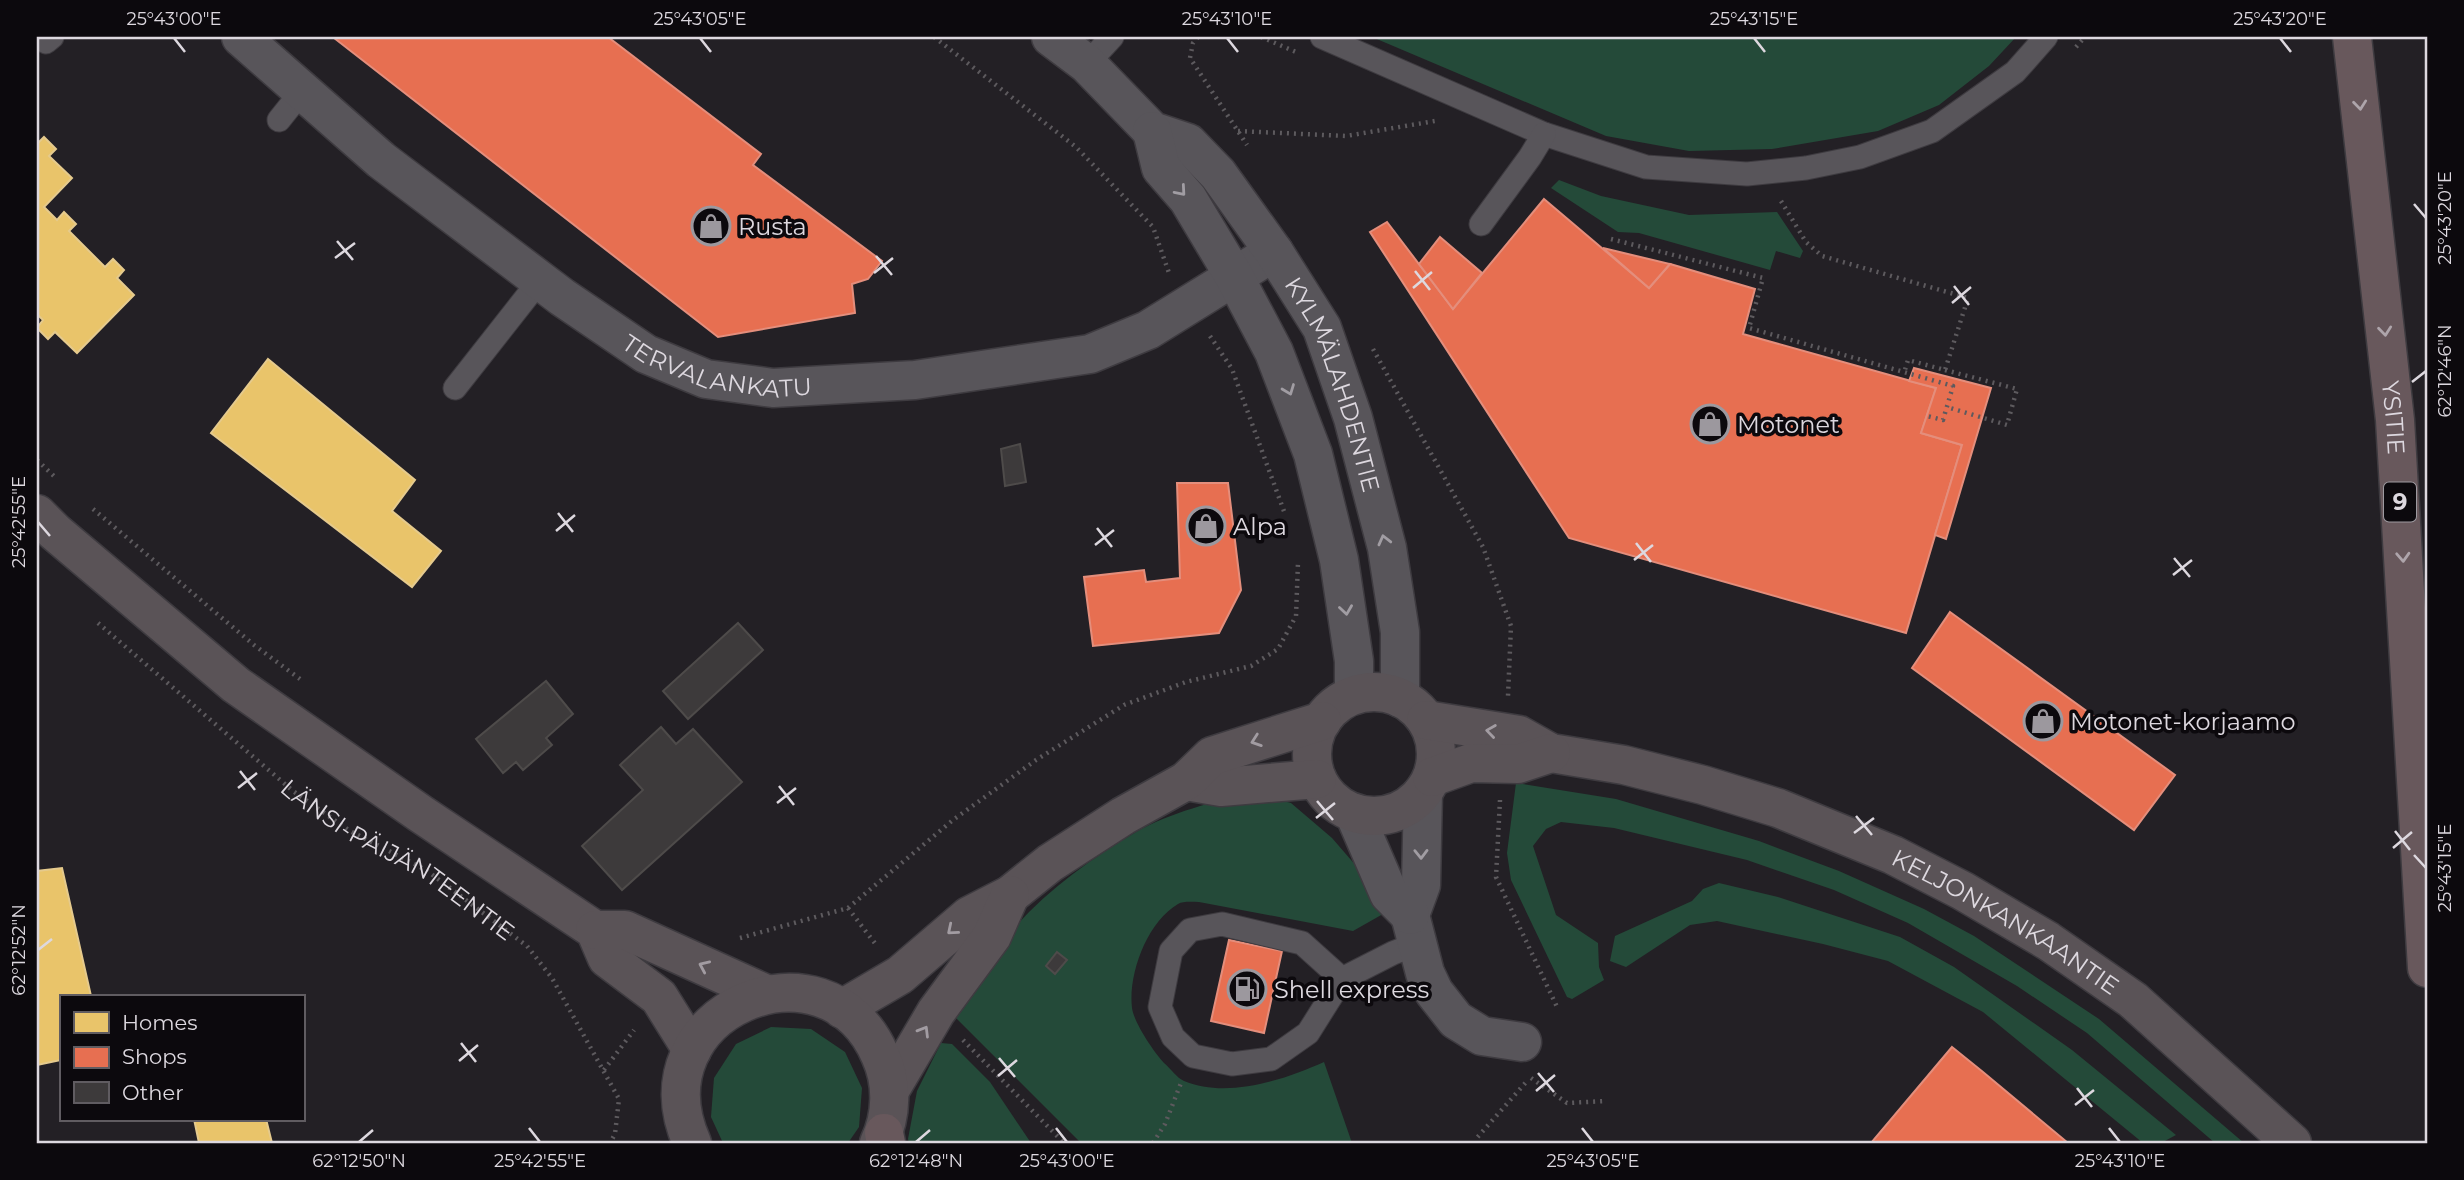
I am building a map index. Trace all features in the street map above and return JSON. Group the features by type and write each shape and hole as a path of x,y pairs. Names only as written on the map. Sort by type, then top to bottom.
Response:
{"highway":[{"name":"YSITIE","path":"2352,37 2395,420 2427,968"}],"main road":[{"name":"LÄNSI-PÄIJÄNTEENTIE","path":"37,514 236,685 410,807 595,930 607,958 659,997 692,1050"},
{"path":"1380,692 1413,709 1436,744 1436,761 1428,785 1408,806 1395,813 1368,816 1354,813 1333,800 1317,779 1313,768 1312,745 1322,721 1341,701 1354,695 1380,692"},
{"name":"KELJONKANKAANTIE","path":"1413,709 1519,735 1551,753 1624,765 1703,785 1778,808 1893,855 1964,891 2048,941 2133,1000 2292,1143"},
{"path":"842,1009 900,975 970,916 1010,895 1050,863 1123,816 1186,781 1212,756 1322,721"},
{"name":"KELJONKANKAANTIE","path":"1428,785 1471,763 1518,764 1551,753"},
{"path":"1186,781 1221,787 1317,779"},
{"path":"890,1090 936,1012 992,936 1010,895"},
{"path":"595,930 625,930 766,994"},
{"path":"685,1138 680,1090 684,1069 705,1030 722,1014 743,1001 766,994 807,994 842,1009 861,1025 876,1044 885,1066 890,1090 883,1140"}],"street":[{"name":"TERVALANKATU","path":"241,37 382,160 540,280 646,354 706,379 773,388 915,380 1090,354 1147,330 1274,252"},
{"name":"KYLMÄLAHDENTIE","path":"1051,37 1087,64 1152,131 1188,143 1218,174 1274,252 1322,328 1353,418 1387,548 1413,709"},
{"name":"KYLMÄLAHDENTIE","path":"1152,131 1161,168 1188,199 1234,276 1274,352 1313,454 1339,560 1354,661 1354,695"},
{"path":"1413,929 1421,885 1428,785"},
{"path":"1354,813 1389,894 1413,929 1434,992 1455,1020 1530,1063"}],"lane":[{"path":"1087,64 1112,37"},
{"path":"1322,37 1544,134 1646,167 1747,174 1806,168 1860,157 1932,131 2015,72 2046,37"},
{"path":"278,120 303,90"},
{"path":"1481,224 1531,157 1544,134"},
{"path":"455,388 540,280"},
{"path":"1342,979 1302,943 1222,923 1190,930 1171,951 1160,1007 1173,1037 1193,1056 1232,1064 1271,1059 1308,1033 1342,979 1393,953 1413,929"}],"path":[{"path":"934,37 1076,147 1153,227 1170,275 1232,369 1287,520"},
{"path":"1238,131 1346,136 1444,119"},
{"path":"1780,200 1806,242 1822,256 1968,298 1945,370"},
{"path":"1611,239 1763,278 1749,328 1953,386 1943,420 1927,416"},
{"path":"1904,373 1908,360 2017,389 2007,425 1947,407"},
{"path":"37,460 67,487"},
{"path":"88,505 254,645 307,684"},
{"path":"733,940 848,908 953,820 1036,760 1124,705 1186,682 1251,666 1279,649 1296,615 1298,552"},
{"name":"LÄNSI-PÄIJÄNTEENTIE","path":"90,616 293,791 350,831 426,870 527,946 552,978 619,1099 615,1134 610,1143"},
{"path":"1500,796 1496,877 1558,1009"},
{"path":"604,1070 659,997"},
{"path":"1153,1143 1165,1124 1193,1056"},
{"path":"1475,1143 1530,1063 1567,1103 1606,1101"}],"green space":[{"path":"1372,37 2016,37 1989,66 1939,105 1878,131 1772,149 1689,151 1606,136"},
{"path":"1559,180 1601,196 1689,215 1777,212 1803,251 1800,258 1776,251 1770,270 1639,233 1618,232 1551,188"},
{"path":"1516,783 1616,799 1759,841 1839,871 1924,909 1974,936 2099,1019 2244,1143 2215,1143 2087,1033 2017,986 1908,923 1834,890 1747,860 1614,828 1561,822 1546,829 1533,846 1556,915 1598,943 1599,967 1604,980 1572,999 1567,997 1511,880 1507,853"},
{"path":"1252,793 1291,803 1332,838 1364,875 1383,914 1353,931 1199,902 1180,903 1157,923 1142,950 1133,980 1132,1008 1145,1037 1164,1063 1181,1080 1201,1086 1237,1088 1255,1085 1324,1062 1352,1143 1081,1143 952,1014 997,949 1018,924 1048,894 1082,867 1136,832 1163,819"},
{"path":"1719,883 1778,897 1900,937 1954,967 2072,1050 2176,1135 2161,1143 2143,1143 1983,1012 1888,961 1717,921 1690,925 1626,967 1610,961 1615,936 1692,901 1703,889"},
{"path":"771,1027 811,1029 845,1052 862,1088 859,1127 848,1143 723,1143 711,1117 714,1078 736,1044"},
{"path":"941,1043 952,1044 990,1082 1031,1143 909,1143 917,1091"}],"building: Homes":[{"path":"44,137 56,149 49,156 72,178 44,207 57,220 64,212 76,224 69,231 105,267 113,259 124,270 117,278 134,295 77,353 55,332 48,339 37,328 43,320 37,314 37,144"},
{"path":"268,359 415,480 392,511 441,551 412,587 211,433"},
{"path":"62,868 91,995 60,995 60,1060 37,1065 37,871"},
{"path":"194,1120 266,1120 272,1143 199,1143"}],"building: Shops":[{"path":"335,37 608,37 761,154 753,165 882,261 868,279 852,284 855,313 718,337"},
{"name":"Motonet","path":"1544,199 1649,288 1670,264 1755,289 1743,334 1936,388 1921,433 1962,445 1906,633 1569,538 1370,232 1387,222 1453,309"},
{"path":"1440,237 1482,273 1453,309 1419,264"},
{"path":"1603,248 1632,255 1670,264 1649,288"},
{"path":"1914,368 1991,388 1946,539 1935,535 1962,445 1921,433 1936,388 1909,381"},
{"name":"Alpa","path":"1177,483 1228,483 1241,590 1219,633 1093,646 1084,577 1144,570 1146,582 1180,578"},
{"name":"Motonet-korjaamo","path":"1950,612 2175,775 2134,830 1912,668"},
{"path":"1229,940 1282,951 1264,1033 1211,1021"},
{"path":"1952,1047 1983,1072 2068,1143 1871,1143"}],"building: Other":[{"path":"1020,444 1026,482 1005,486 1001,449"},
{"path":"738,623 763,650 688,719 663,691"},
{"path":"546,681 573,714 546,738 552,745 523,770 516,762 503,773 476,739"},
{"path":"661,727 676,744 693,729 742,782 622,890 582,846 643,790 620,765"},
{"path":"1057,952 1067,960 1055,974 1046,966"}],"place":[{"name":"Rusta","path":"711,226"},
{"name":"Motonet","path":"1710,424"},
{"name":"Alpa","path":"1206,526"},
{"name":"Motonet-korjaamo","path":"2043,721"},
{"name":"Shell express","path":"1247,989"}]}
